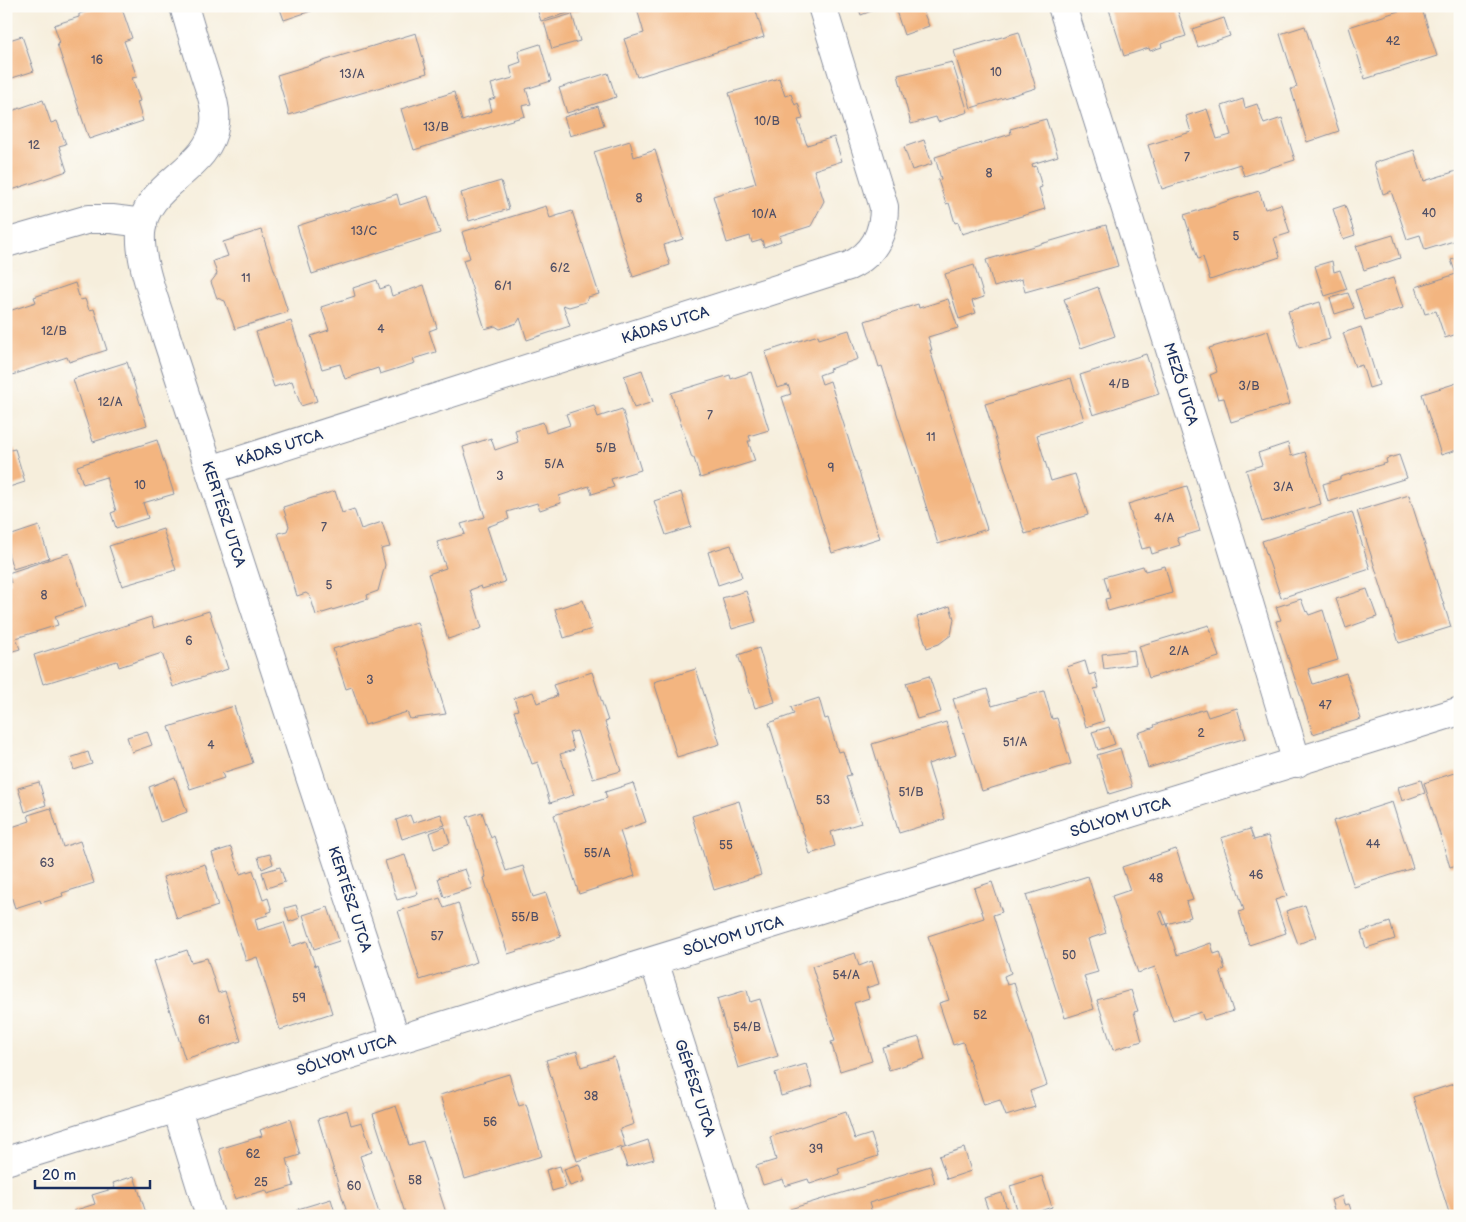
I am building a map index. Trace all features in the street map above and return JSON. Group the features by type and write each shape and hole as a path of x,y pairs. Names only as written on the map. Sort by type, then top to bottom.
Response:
{"street":[{"name":"KERTÉSZ UTCA","path":"184,6 214,105 215,122 212,136 206,149 159,193 150,204 143,222 141,235 142,250 150,283 210,470 396,1040"},
{"name":"KÁDAS UTCA","path":"210,470 844,268 864,258 875,245 881,233 884,207 822,6"},
{"name":"MEZŐ UTCA","path":"1062,6 1231,543 1296,762"},
{"path":"6,243 90,219 143,222"},
{"name":"SÓLYOM UTCA","path":"6,1161 1460,711"},
{"name":"GÉPÉSZ UTCA","path":"654,961 735,1216"},
{"path":"177,1109 210,1216"}],"building":[{"path":"102,6 121,6 132,38 124,41 137,77 132,78 140,101 137,102 143,121 89,139 57,44 60,43 54,25 79,17 79,14"},
{"path":"279,6 323,6 323,7 284,20"},
{"path":"536,6 588,6 588,7 541,21"},
{"path":"645,6 760,6 755,8 764,37 637,77 624,39 644,33 637,9"},
{"path":"858,6 884,6 861,15"},
{"path":"899,6 921,6 929,26 904,35 895,8"},
{"path":"1108,6 1176,6 1186,36 1161,44 1162,47 1150,51 1149,48 1124,56"},
{"path":"1414,6 1421,6 1437,56 1365,79 1349,27"},
{"path":"572,14 580,41 552,49 544,22"},
{"path":"1224,18 1230,36 1198,47 1192,29"},
{"path":"1305,26 1339,131 1307,142 1291,89 1297,87 1280,34"},
{"path":"1019,32 1036,88 971,108 954,51"},
{"path":"416,33 427,73 289,115 277,75"},
{"path":"22,36 34,71 6,80 6,41"},
{"path":"540,44 551,81 526,89 531,104 522,106 525,116 414,150 401,109 454,92 462,121 492,111 489,100 495,98 491,84 513,78 510,66 521,62 518,51"},
{"path":"952,62 968,112 938,122 936,117 911,124 898,75"},
{"path":"608,73 616,97 567,113 559,88"},
{"path":"779,78 785,96 791,94 795,105 798,103 803,119 798,120 807,145 834,137 842,161 814,170 824,201 811,226 779,236 781,241 764,247 762,240 752,243 750,236 727,243 713,196 756,183 729,93"},
{"path":"1243,99 1245,108 1257,104 1264,124 1282,118 1295,160 1244,176 1240,164 1162,189 1148,145 1191,132 1186,116 1207,109 1217,139 1231,135 1222,106"},
{"path":"43,100 51,123 57,121 66,144 59,146 67,171 9,191 6,181 6,113"},
{"path":"598,106 604,125 570,136 564,117"},
{"path":"1046,119 1058,156 1032,164 1033,167 1036,166 1042,187 1039,188 1045,209 962,234 958,222 955,223 949,203 946,204 938,180 941,179 935,157 1011,134 1010,129"},
{"path":"924,140 932,164 912,170 904,147"},
{"path":"630,141 634,157 655,150 683,239 664,245 670,265 633,277 594,152"},
{"path":"1414,150 1424,181 1460,170 1460,239 1425,250 1420,235 1407,239 1391,191 1383,194 1374,163"},
{"path":"501,181 509,209 469,221 461,193"},
{"path":"1259,191 1265,209 1281,204 1290,233 1274,238 1280,257 1210,280 1203,257 1198,259 1184,215"},
{"path":"397,194 400,205 428,196 440,233 312,274 297,226"},
{"path":"1345,205 1355,235 1343,239 1333,209"},
{"path":"546,206 550,218 572,211 599,294 588,297 586,302 569,307 563,305 570,326 527,340 520,318 517,323 500,329 495,326 485,329 463,260 470,258 462,232"},
{"path":"1106,225 1118,266 1025,292 1022,279 994,287 986,260"},
{"path":"261,230 288,312 235,329 225,301 217,298 211,282 217,274 213,261 228,256 223,242"},
{"path":"1393,235 1400,258 1364,270 1356,246"},
{"path":"1460,257 1460,333 1445,338 1436,311 1425,314 1416,287 1456,274 1451,260"},
{"path":"1332,261 1334,272 1340,270 1347,289 1325,296 1315,266"},
{"path":"974,265 984,297 972,301 976,313 959,319 945,274"},
{"path":"1393,278 1403,308 1365,320 1355,290"},
{"path":"377,280 380,289 389,286 392,296 424,285 437,328 429,331 436,352 413,359 415,363 380,374 378,368 345,379 340,364 322,369 311,336 329,330 321,307 355,296 353,288"},
{"path":"75,283 80,300 85,299 89,310 94,309 107,350 69,362 67,357 6,377 6,312 36,302 34,297"},
{"path":"1098,287 1115,336 1081,348 1064,299"},
{"path":"1348,293 1354,308 1335,314 1330,298"},
{"path":"948,299 958,328 928,337 932,350 930,350 987,529 938,544 882,366 879,367 865,321 918,304 919,308"},
{"path":"1320,302 1330,339 1299,348 1288,311"},
{"path":"291,321 317,401 301,406 292,381 274,387 256,332"},
{"path":"1361,327 1379,385 1369,388 1362,365 1355,367 1343,333"},
{"path":"849,330 858,359 829,369 830,371 819,375 822,384 830,381 880,538 832,553 782,397 791,394 788,385 777,388 765,352 818,335 819,339"},
{"path":"1268,331 1290,404 1231,422 1224,398 1218,399 1210,375 1217,372 1209,348"},
{"path":"1146,354 1159,394 1093,415 1080,375"},
{"path":"127,362 147,425 93,442 73,379"},
{"path":"642,370 653,402 634,408 624,376"},
{"path":"751,372 769,430 749,436 751,441 748,441 755,461 700,478 671,393 730,375 731,379"},
{"path":"1071,378 1084,420 1037,435 1051,481 1075,474 1088,515 1025,534 985,404"},
{"path":"1460,382 1460,449 1441,455 1422,394"},
{"path":"594,405 598,417 622,409 641,470 611,479 614,487 592,494 589,486 559,496 561,503 540,510 537,503 507,512 509,519 487,527 505,582 482,589 481,586 470,590 482,628 448,639 428,574 446,568 437,542 465,534 461,524 485,517 463,447 491,438 495,450 518,442 515,430 543,422 546,433 570,425 566,414"},
{"path":"157,440 174,494 143,503 148,518 116,528 111,513 116,511 106,477 83,484 77,466"},
{"path":"1288,443 1291,456 1305,452 1321,504 1262,522 1246,470 1262,465 1258,453"},
{"path":"15,449 25,482 6,488 6,451"},
{"path":"1399,455 1407,478 1328,502 1323,484 1387,463 1386,459"},
{"path":"1187,486 1200,531 1177,538 1180,545 1152,554 1150,547 1142,549 1128,504"},
{"path":"335,491 342,513 354,509 361,529 382,522 390,547 381,549 385,565 378,591 367,595 368,599 316,615 310,596 306,593 297,596 278,533 287,531 289,526 283,507"},
{"path":"681,492 691,527 666,535 654,501"},
{"path":"1409,495 1451,627 1399,643 1357,511"},
{"path":"1352,512 1370,569 1281,598 1262,541"},
{"path":"39,526 49,558 13,569 6,547 6,537"},
{"path":"163,529 176,570 122,586 109,546"},
{"path":"731,545 742,577 718,585 708,552"},
{"path":"69,553 86,606 55,616 58,625 16,638 20,649 6,653 6,584 11,583 8,573"},
{"path":"1143,566 1145,571 1165,566 1172,593 1108,611 1105,599 1110,598 1104,577"},
{"path":"1367,589 1377,617 1346,628 1336,599"},
{"path":"746,591 756,622 732,629 722,598"},
{"path":"1301,599 1309,615 1323,610 1338,660 1308,669 1313,684 1346,673 1361,719 1313,734 1276,621 1281,620 1276,607"},
{"path":"583,600 592,629 564,638 555,609"},
{"path":"950,606 954,619 951,635 939,644 927,648 917,617"},
{"path":"209,611 228,669 173,687 162,653 119,667 117,661 43,684 34,655 151,617 154,628"},
{"path":"417,622 446,714 410,719 407,712 365,725 352,687 346,689 333,649"},
{"path":"1209,625 1219,657 1149,678 1139,646"},
{"path":"759,648 775,702 755,708 738,655"},
{"path":"1134,650 1136,664 1104,669 1102,654"},
{"path":"1085,661 1089,675 1095,673 1099,688 1094,689 1104,721 1086,727 1067,667"},
{"path":"696,669 720,744 677,757 654,682"},
{"path":"592,672 608,721 605,722 621,771 593,779 577,731 569,733 574,750 560,754 574,795 550,803 538,762 532,764 514,711 518,710 514,698 533,692 537,703 557,696 553,685"},
{"path":"929,676 941,712 917,719 906,683"},
{"path":"987,689 992,706 1044,691 1052,719 1057,718 1071,764 982,791 953,699"},
{"path":"819,698 825,719 828,718 838,752 843,751 851,775 846,776 861,823 831,832 835,846 810,854 769,723 794,714 791,707"},
{"path":"234,706 253,763 222,773 224,778 190,789 169,727"},
{"path":"1237,708 1246,738 1148,768 1138,733 1155,727 1154,725 1205,709 1208,717"},
{"path":"946,722 956,755 928,764 945,819 899,833 872,744"},
{"path":"1109,727 1115,744 1098,750 1092,732"},
{"path":"147,731 152,745 132,752 127,737"},
{"path":"1120,748 1132,787 1109,794 1097,755"},
{"path":"88,752 92,764 74,770 70,758"},
{"path":"1457,772 1460,780 1460,864 1450,867 1424,783"},
{"path":"175,777 187,812 160,822 149,787"},
{"path":"1421,780 1425,793 1402,801 1398,787"},
{"path":"39,782 46,805 25,812 18,788"},
{"path":"633,783 646,822 620,831 635,876 579,894 554,815 607,798 605,792"},
{"path":"739,801 761,875 714,890 692,816"},
{"path":"1392,802 1413,868 1354,887 1333,821"},
{"path":"51,808 63,847 80,841 94,883 62,893 63,896 41,903 40,900 15,908 6,880 6,829 30,821 28,815"},
{"path":"482,812 491,838 494,836 506,871 523,866 533,897 546,893 561,937 508,954 467,817"},
{"path":"441,814 445,825 402,839 396,820 410,815 413,823"},
{"path":"445,827 450,843 434,849 429,833"},
{"path":"1250,829 1254,840 1268,836 1287,896 1275,900 1286,933 1249,945 1239,912 1244,910 1221,838"},
{"path":"231,847 240,874 253,870 263,900 268,898 272,911 267,913 268,915 255,919 258,930 284,922 292,946 307,941 315,966 317,965 332,1013 280,1030 257,957 246,961 212,853"},
{"path":"1176,849 1193,900 1186,902 1191,917 1167,924 1177,955 1211,943 1214,954 1220,952 1225,969 1220,971 1233,1011 1204,1020 1201,1012 1173,1021 1155,967 1138,973 1112,896 1130,890 1122,867","holes":["1162,911 1167,924 1164,925 1159,912"]},
{"path":"270,854 273,864 262,869 258,857"},
{"path":"405,855 418,894 397,900 385,861"},
{"path":"205,864 218,906 177,919 163,877"},
{"path":"280,867 285,882 267,888 262,872"},
{"path":"465,869 472,888 444,897 438,878"},
{"path":"1088,876 1106,933 1088,939 1098,972 1084,976 1094,1009 1065,1018 1026,895"},
{"path":"992,882 1002,912 993,915 1011,973 1004,976 1007,985 1014,983 1047,1085 1030,1091 1035,1107 1006,1116 1000,1100 984,1105 963,1042 953,1045 939,1003 949,1000 928,936 984,918 974,888"},
{"path":"1460,886 1460,901 1459,901 1455,888"},
{"path":"440,898 444,908 458,903 477,962 420,980 398,911"},
{"path":"296,905 300,918 289,922 285,908"},
{"path":"1305,905 1316,937 1298,944 1286,911"},
{"path":"328,907 339,941 314,949 303,915"},
{"path":"1390,922 1395,939 1366,948 1361,932"},
{"path":"187,950 191,962 207,958 218,993 225,991 241,1041 185,1059 154,961"},
{"path":"855,953 859,966 872,961 879,984 866,988 869,998 854,1003 872,1061 840,1071 831,1042 835,1041 812,966"},
{"path":"747,990 750,1002 760,999 778,1056 738,1068 717,999"},
{"path":"1131,990 1138,1011 1134,1012 1142,1041 1113,1050 1097,1000"},
{"path":"919,1037 925,1059 889,1070 882,1047"},
{"path":"577,1051 581,1067 614,1057 634,1124 620,1129 625,1146 577,1161 546,1060"},
{"path":"806,1064 813,1087 781,1096 775,1073"},
{"path":"509,1074 519,1106 526,1104 542,1156 465,1179 440,1095"},
{"path":"1460,1082 1460,1216 1450,1216 1413,1097"},
{"path":"396,1106 409,1145 423,1141 447,1216 406,1216 373,1114"},
{"path":"347,1110 351,1125 362,1122 372,1152 360,1156 380,1216 348,1216 318,1119"},
{"path":"846,1112 855,1139 871,1134 878,1156 838,1169 840,1174 810,1184 808,1179 785,1186 783,1179 763,1185 756,1166 776,1160 770,1137"},
{"path":"290,1119 300,1155 287,1159 294,1186 268,1194 266,1190 235,1199 219,1149 262,1136 260,1130"},
{"path":"648,1140 654,1159 627,1167 621,1149"},
{"path":"964,1148 971,1171 947,1179 939,1156"},
{"path":"579,1164 585,1181 570,1186 564,1169"},
{"path":"560,1166 566,1187 552,1191 546,1170"},
{"path":"930,1166 935,1183 869,1203 873,1216 792,1216 790,1209"},
{"path":"134,1176 147,1216 75,1216 73,1211 95,1204 92,1195 115,1188 113,1183"},
{"path":"1042,1176 1052,1207 1025,1216 1019,1216 1010,1186"},
{"path":"1002,1193 1009,1216 990,1216 984,1198"},
{"path":"1342,1196 1344,1205 1349,1204 1353,1216 1336,1216 1331,1200"},
{"path":"331,1199 336,1216 300,1216 298,1209"}]}
